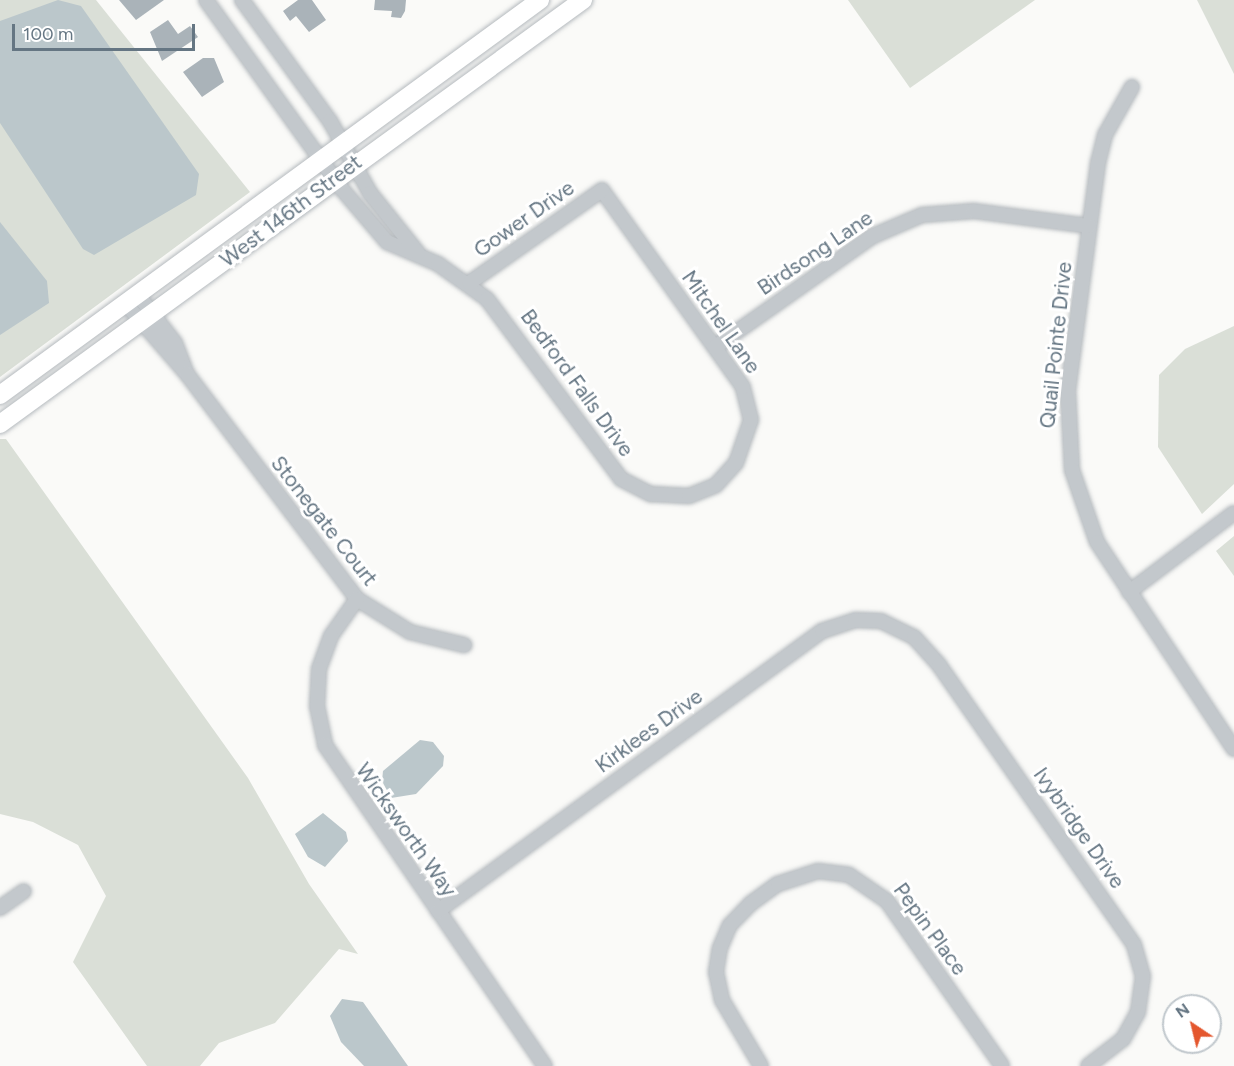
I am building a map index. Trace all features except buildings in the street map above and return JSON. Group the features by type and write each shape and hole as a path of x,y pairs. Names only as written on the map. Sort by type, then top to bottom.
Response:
{"main road":[{"name":"West 146th Street","path":"0,395 540,0"},
{"name":"West 146th Street","path":"0,424 353,164 583,0"}],"street":[{"name":"Bedford Falls Drive","path":"206,0 336,177 387,242 417,253 469,283 513,328 621,479 638,491 665,497 689,496 716,485"},
{"name":"Bedford Falls Drive","path":"242,0 353,164 417,253"},
{"name":"Quail Pointe Drive","path":"1132,87 1101,146 1068,391 1067,441 1089,525 1129,592 1234,749"},
{"name":"Gower Drive","path":"469,283 602,190"},
{"name":"Mitchel Lane","path":"602,190 742,387 751,420 744,450 716,485"},
{"name":"Birdsong Lane","path":"715,347 873,236 922,215 974,211 1089,226"},
{"name":"Stonegate Court","path":"132,299 357,599 410,632 464,645"},
{"path":"1129,592 1234,513"},
{"name":"Wicksworth Way","path":"357,599 331,636 320,669 317,706 325,744 545,1066"},
{"name":"Kirklees Drive","path":"438,911 822,631 855,620 897,627"},
{"name":"Ivybridge Drive","path":"897,627 915,637 939,665 1134,945 1143,976 1138,1012 1123,1039 1088,1066"},
{"name":"Pepin Place","path":"760,1066 727,1012 716,972 730,925 761,896 795,876 818,871 849,875 875,890 996,1064"},
{"path":"0,908 24,891"}],"shaded area":[{"path":"0,0 96,0 250,192 0,377"},
{"path":"58,0 81,6 199,174 196,195 94,255 83,249 0,123 0,21"},
{"path":"848,0 1035,0 910,88"},
{"path":"1197,0 1234,0 1234,74"},
{"path":"0,222 47,281 49,303 0,335"},
{"path":"1234,326 1234,484 1202,514 1158,447 1159,375 1185,349"},
{"path":"0,439 6,439 248,778 309,884 358,954 339,949 275,1023 219,1043 200,1066 147,1066 73,962 106,896 78,845 33,822 0,814"},
{"path":"1234,536 1234,576 1216,551"},
{"path":"420,740 433,742 444,756 443,766 416,794 391,798 382,781 383,771"},
{"path":"323,813 346,832 348,841 325,867 308,857 295,834"},
{"path":"342,999 363,1002 408,1066 364,1066 341,1042 330,1016"}]}
